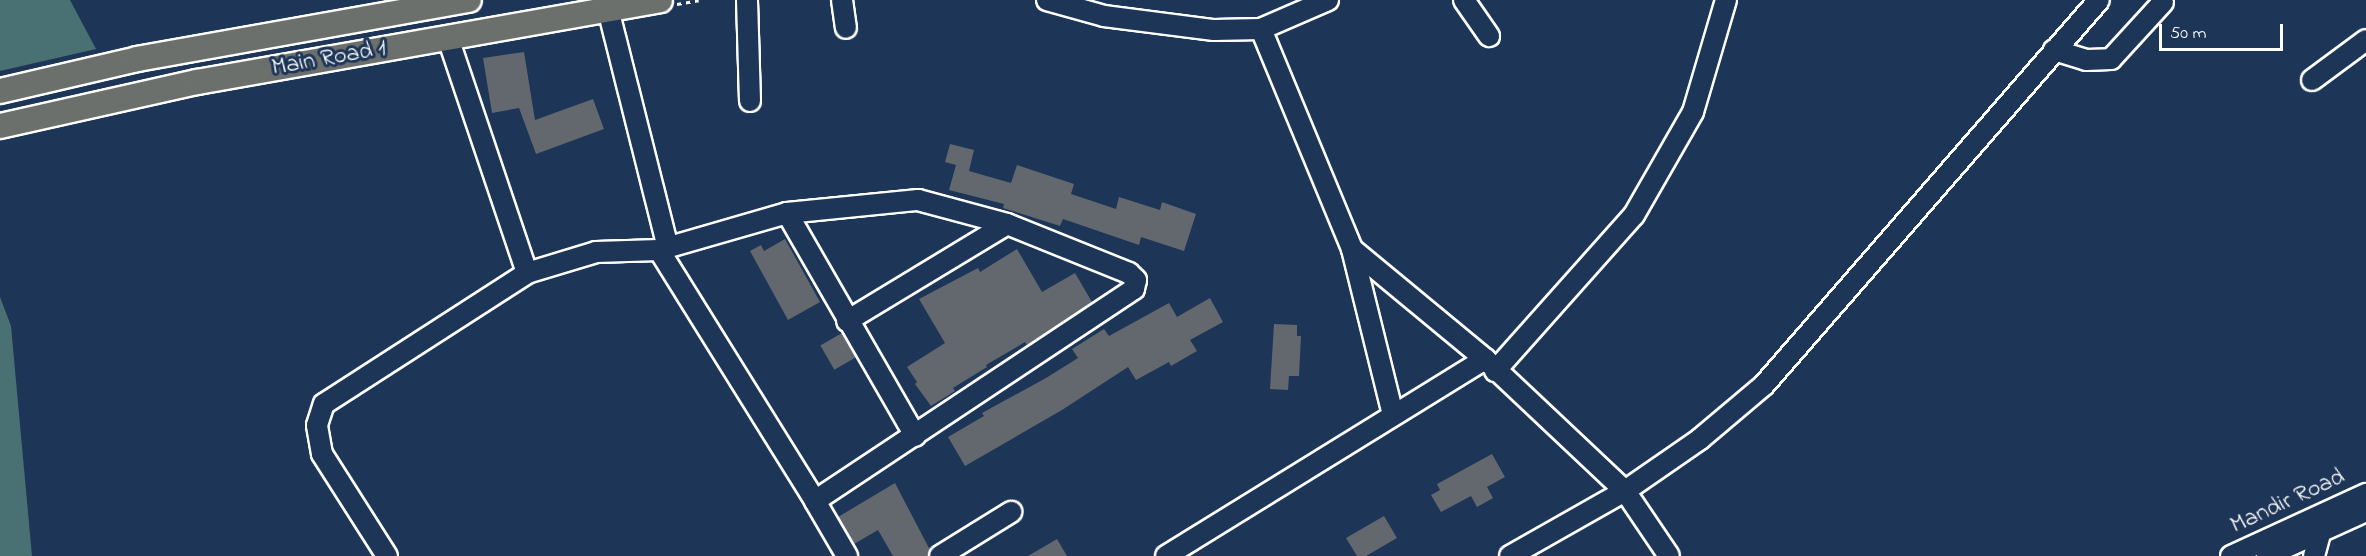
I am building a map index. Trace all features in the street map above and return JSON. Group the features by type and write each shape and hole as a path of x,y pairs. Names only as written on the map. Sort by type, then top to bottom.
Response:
{"main road":[{"name":"Main Road 1","path":"0,91 137,58 469,0"},
{"name":"Main Road 1","path":"0,126 197,82 660,0"},
{"path":"197,82 202,47"}],"street":[{"path":"747,0 750,101"},
{"path":"842,0 846,28"},
{"path":"1047,0 1104,16 1214,30 1261,29 1328,0"},
{"path":"1464,0 1490,36"},
{"path":"1166,556 1392,415 1490,365 1634,216 1693,112 1726,0"},
{"path":"1510,556 1625,491 1700,440 1764,385 2099,0"},
{"path":"2054,50 2086,60 2112,59 2163,2"},
{"path":"608,9 663,249 847,556"},
{"path":"1261,29 1352,249 1392,415"},
{"path":"448,38 527,273"},
{"path":"2312,80 2366,40"},
{"path":"387,556 322,454 317,425 324,404 527,273 596,252 663,249 787,213 918,200 1007,224 1129,273 1136,280 1134,289 815,501"},
{"path":"787,213 915,436"},
{"path":"847,321 1007,224"},
{"path":"1352,249 1490,365 1625,491 1669,556"},
{"name":"Mandir Road","path":"2231,556 2366,494"},
{"name":"Mandir Road","path":"2267,556 2366,511"},
{"path":"940,556 1011,512"},
{"path":"2314,556 2320,533"}],"green space":[{"path":"0,0 70,0 96,49 0,71"},
{"path":"0,297 11,326 32,556 0,556"}],"building":[{"path":"524,52 535,120 593,99 604,129 536,154 519,108 492,113 483,58"},
{"path":"950,144 974,150 969,171 1011,183 1017,165 1074,184 1071,194 1116,209 1119,197 1160,210 1162,202 1196,214 1184,251 1141,237 1139,245 1063,219 1060,226 1003,208 1004,204 949,190 956,165 945,162"},
{"path":"785,239 820,302 788,320 750,251 761,245 764,251"},
{"path":"1017,249 1042,292 1075,273 1092,302 1027,345 1025,342 986,365 987,367 953,388 955,391 931,406 915,384 917,382 907,367 945,343 919,299 978,268 980,272"},
{"path":"1210,298 1223,322 1190,340 1197,351 1171,366 1169,362 1136,380 1128,367 1062,410 965,466 948,437 984,416 982,413 1078,358 1072,349 1104,329 1109,336 1169,303 1177,317"},
{"path":"1274,324 1297,325 1297,336 1301,336 1299,376 1289,376 1288,390 1270,389"},
{"path":"842,333 856,357 834,370 820,346"},
{"path":"1492,454 1505,477 1487,487 1493,498 1477,507 1471,496 1441,512 1431,495 1440,490 1437,484"},
{"path":"895,483 930,550 928,556 893,556 878,530 854,544 838,517"},
{"path":"1384,516 1397,538 1366,556 1357,556 1346,538"},
{"path":"1057,539 1067,556 1028,556"}]}
